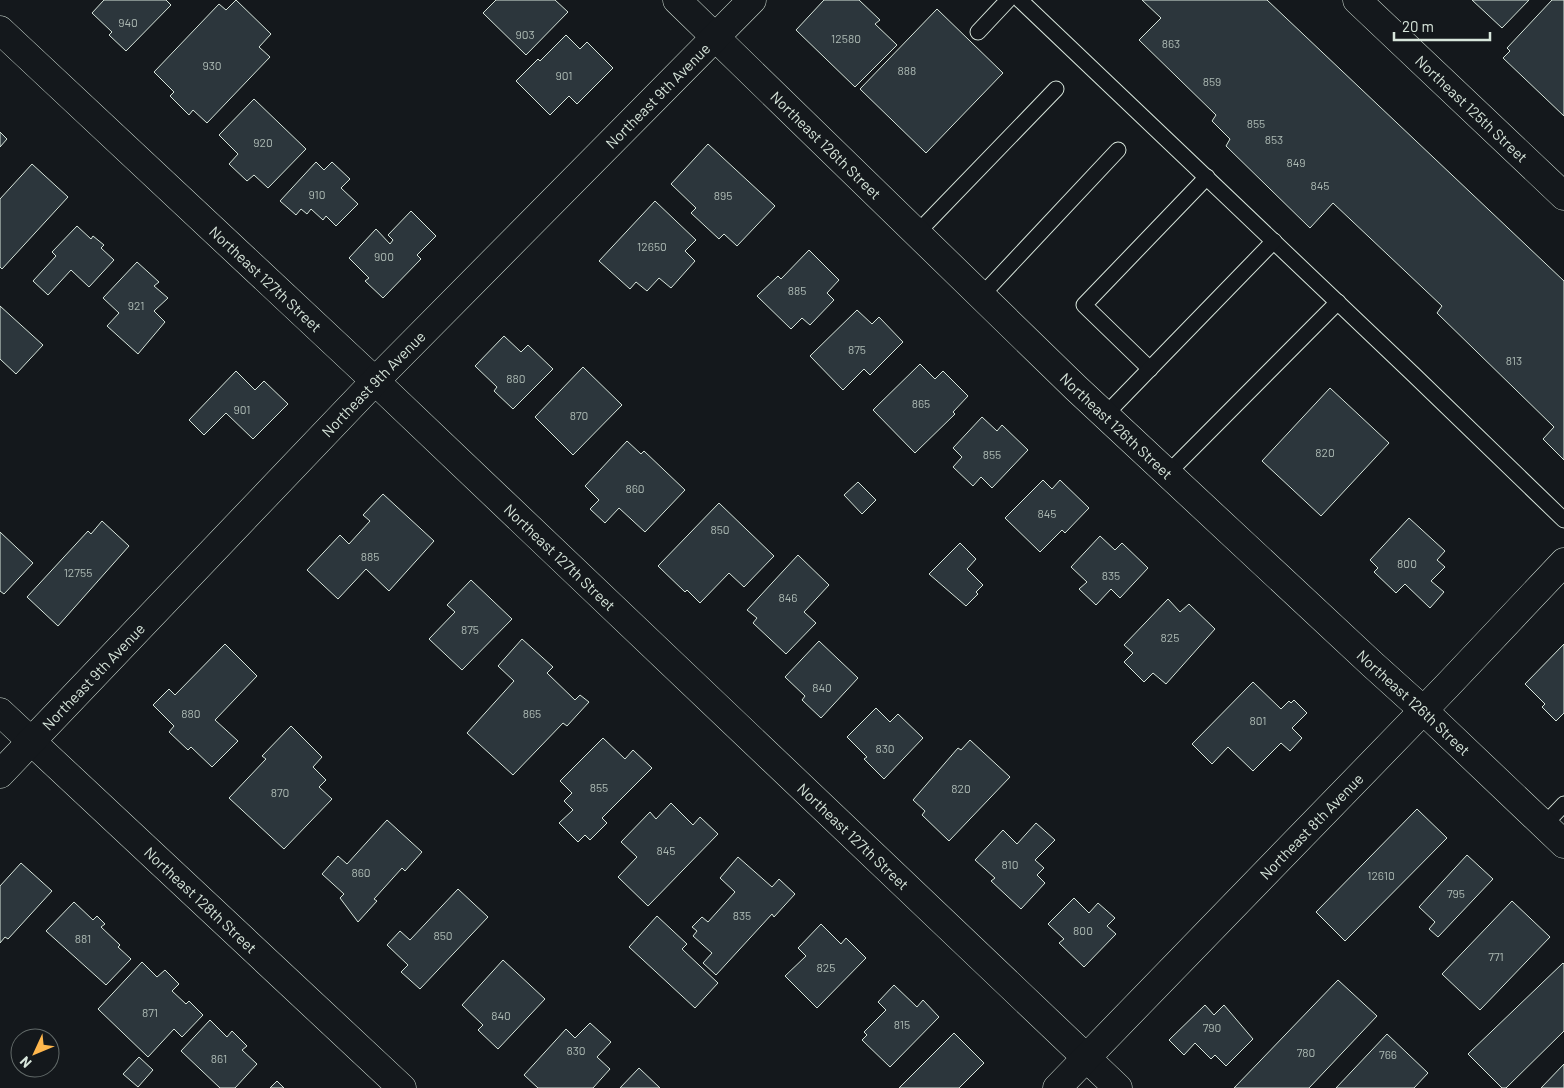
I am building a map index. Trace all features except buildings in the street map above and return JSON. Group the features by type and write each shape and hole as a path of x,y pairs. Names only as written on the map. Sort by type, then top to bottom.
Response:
{"street":[{"name":"Northeast 126th Street","path":"677,0 1167,474 1423,710 1564,844"},
{"name":"Northeast 9th Avenue","path":"0,774 375,381 752,0"},
{"name":"Northeast 125th Street","path":"1357,0 1564,196"},
{"name":"Northeast 127th Street","path":"0,30 375,381 1118,1088"},
{"name":"Northeast 8th Avenue","path":"1057,1088 1564,562"},
{"name":"Northeast 128th Street","path":"0,712 402,1088"}],"lane":[{"path":"978,32 1008,0"},
{"path":"1020,0 1564,520"},
{"path":"917,233 1056,89"},
{"path":"981,296 1118,150"},
{"path":"1150,369 1084,305 1207,177"},
{"path":"1105,415 1274,241"},
{"path":"1167,474 1338,302"},
{"path":"1544,825 1564,804"}]}
